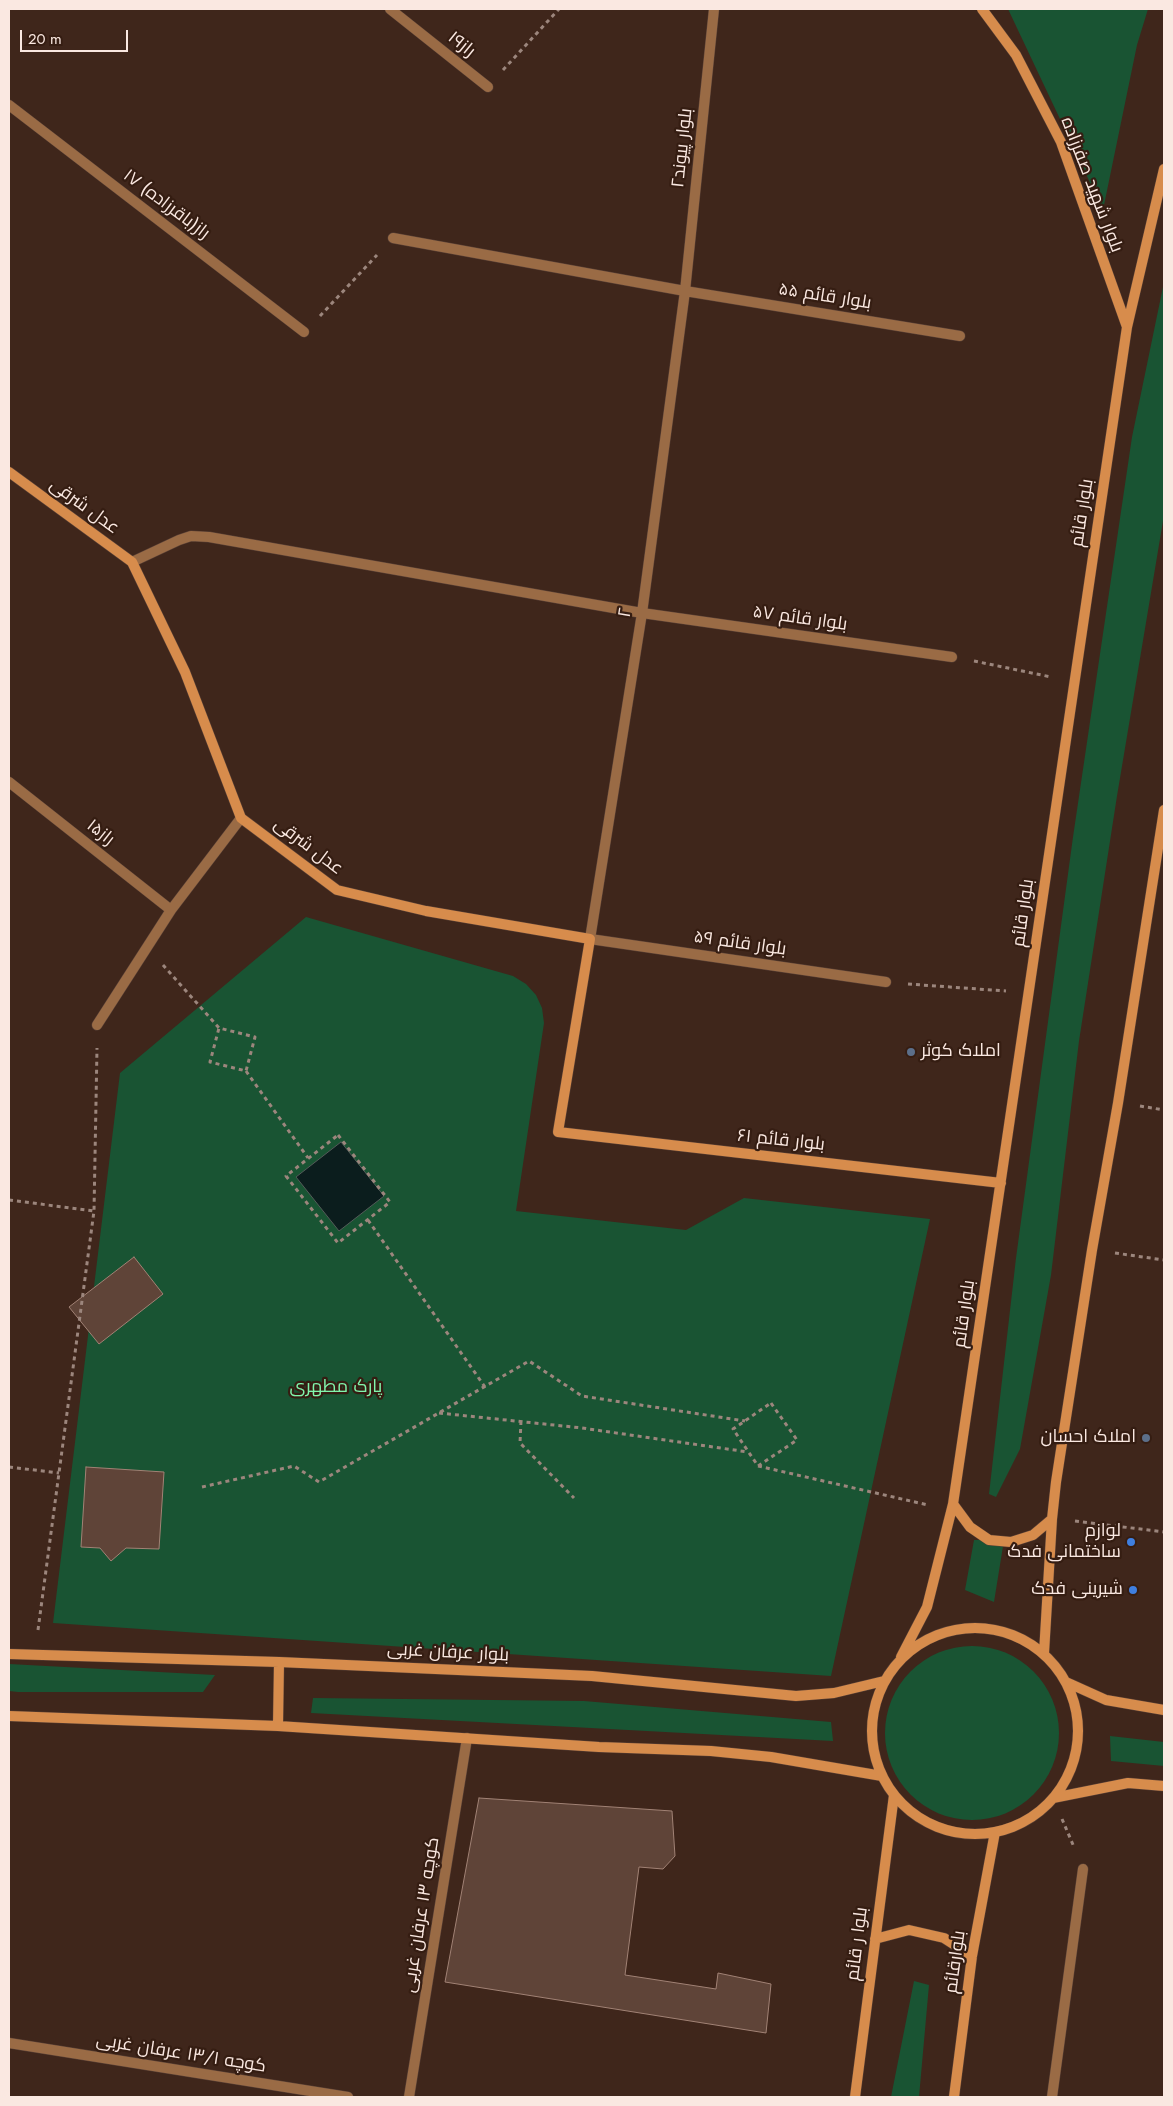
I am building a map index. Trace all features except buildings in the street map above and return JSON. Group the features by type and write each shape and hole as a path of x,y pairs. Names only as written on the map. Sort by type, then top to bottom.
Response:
{"street":[{"name":"راز۱۹","path":"390,9 488,87"},
{"name":"بلوار پیوند۲","path":"685,291 714,9"},
{"name":"بلوار شهید صفرزاده","path":"982,9 1016,55 1061,142 1127,327"},
{"name":"۱۷ راز(باقرزاده)","path":"9,105 304,332"},
{"name":"بلوار قائم","path":"901,1658 927,1607 952,1507 1030,993 1127,327 1164,168"},
{"name":"بلوار قائم ۵۵","path":"394,238 685,291 960,336"},
{"name":"۲","path":"590,939 642,613 685,291"},
{"name":"عدل شرقی","path":"9,472 132,562 185,672 242,818 337,890 426,911 590,939"},
{"name":"بلوار قائم ۵۷","path":"132,562 191,536 209,537 642,613 952,657"},
{"name":"راز۱۵","path":"9,782 171,910"},
{"path":"1044,1653 1052,1519 1092,1250 1118,1102 1164,810"},
{"path":"97,1025 171,910 242,818"},
{"name":"بلوار قائم ۵۹","path":"590,939 886,982"},
{"name":"بلوار قائم ۶۱","path":"590,939 558,1132 1001,1183"},
{"path":"952,1507 970,1528 988,1540 1011,1542 1033,1535 1052,1519"},
{"path":"968,1628 993,1629 1017,1636 1044,1653 1066,1682 1075,1705 1078,1729 1076,1754 1067,1777 1053,1798 1039,1812 1021,1823 995,1832 966,1834 939,1828 914,1815 894,1795 882,1776 873,1753 871,1729 874,1704 884,1681 901,1658 921,1643 944,1632 968,1628"},
{"name":"بلوار عرفان غربی","path":"9,1654 279,1662 592,1676 796,1696 834,1693 884,1681"},
{"path":"278,1726 279,1662"},
{"path":"1066,1682 1106,1700 1164,1710"},
{"path":"9,1716 278,1726 711,1751 771,1757 882,1776"},
{"name":"کوچه ۱۳ عرفان غربی","path":"408,2097 467,1738"},
{"path":"1053,1798 1128,1783 1164,1786"},
{"name":"بلوا ر قائم","path":"855,2097 894,1795"},
{"name":"بلوارقائم","path":"954,2097 972,1956 995,1832"},
{"path":"1052,2097 1084,1869"},
{"path":"875,1939 909,1930 944,1938 972,1956"},
{"name":"کوچه ۱۳/۱ عرفان غربی","path":"9,2043 348,2097"}],"path":[{"path":"488,87 559,9"},
{"path":"304,332 394,238"},
{"path":"952,657 1074,681"},
{"path":"147,947 219,1028 255,1037 246,1071"},
{"path":"886,982 1030,993"},
{"path":"34,1655 94,1210 97,1025"},
{"path":"219,1028 210,1062 246,1071 308,1158"},
{"path":"338,1135 390,1202 368,1220 338,1243 286,1176 338,1135"},
{"path":"9,1200 94,1210"},
{"path":"368,1220 485,1387"},
{"path":"1092,1250 1164,1260"},
{"path":"202,1487 294,1466 319,1482 529,1361 582,1396 745,1421"},
{"path":"758,1466 797,1440 771,1403 733,1429 758,1466 952,1507"},
{"path":"439,1413 582,1428 748,1452"},
{"path":"521,1421 520,1443 574,1498"},
{"path":"9,1467 59,1474"},
{"path":"1052,1519 1164,1532"},
{"path":"1053,1798 1084,1869"}],"green space":[{"path":"1008,9 1148,9 1137,45 1103,210"},
{"path":"1164,282 1164,515 1117,796 1079,1041 1051,1275 1020,1449 996,1497 989,1494 1016,1258 1073,837 1132,437"},
{"name":"پارک مطهری","path":"306,917 513,976 526,984 536,995 542,1008 544,1023 516,1211 686,1230 744,1198 930,1219 831,1676 53,1623 120,1073"},
{"path":"974,1540 1004,1540 994,1602 965,1590"},
{"path":"972,1646 989,1648 1005,1653 1027,1666 1039,1678 1055,1708 1059,1733 1057,1750 1052,1766 1039,1788 1027,1800 997,1816 972,1820 955,1818 939,1813 917,1800 905,1788 889,1758 885,1733 887,1716 892,1700 905,1678 917,1666 947,1650"},
{"path":"9,1664 215,1675 203,1692 18,1692 9,1691"},
{"path":"313,1698 584,1701 831,1722 833,1741 311,1713"},
{"path":"1110,1736 1164,1742 1164,1766 1111,1761"},
{"path":"914,1981 929,1985 919,2097 891,2097"}],"shaded area":[{"path":"341,1142 384,1196 339,1231 296,1177"}],"place":[{"name":"املاک کوثر","path":"911,1052"},
{"name":"املاک احسان","path":"1146,1438"},
{"name":"لوازم ساختمانی فدک","path":"1131,1542"},
{"name":"شیرینی فدک","path":"1133,1590"}]}
